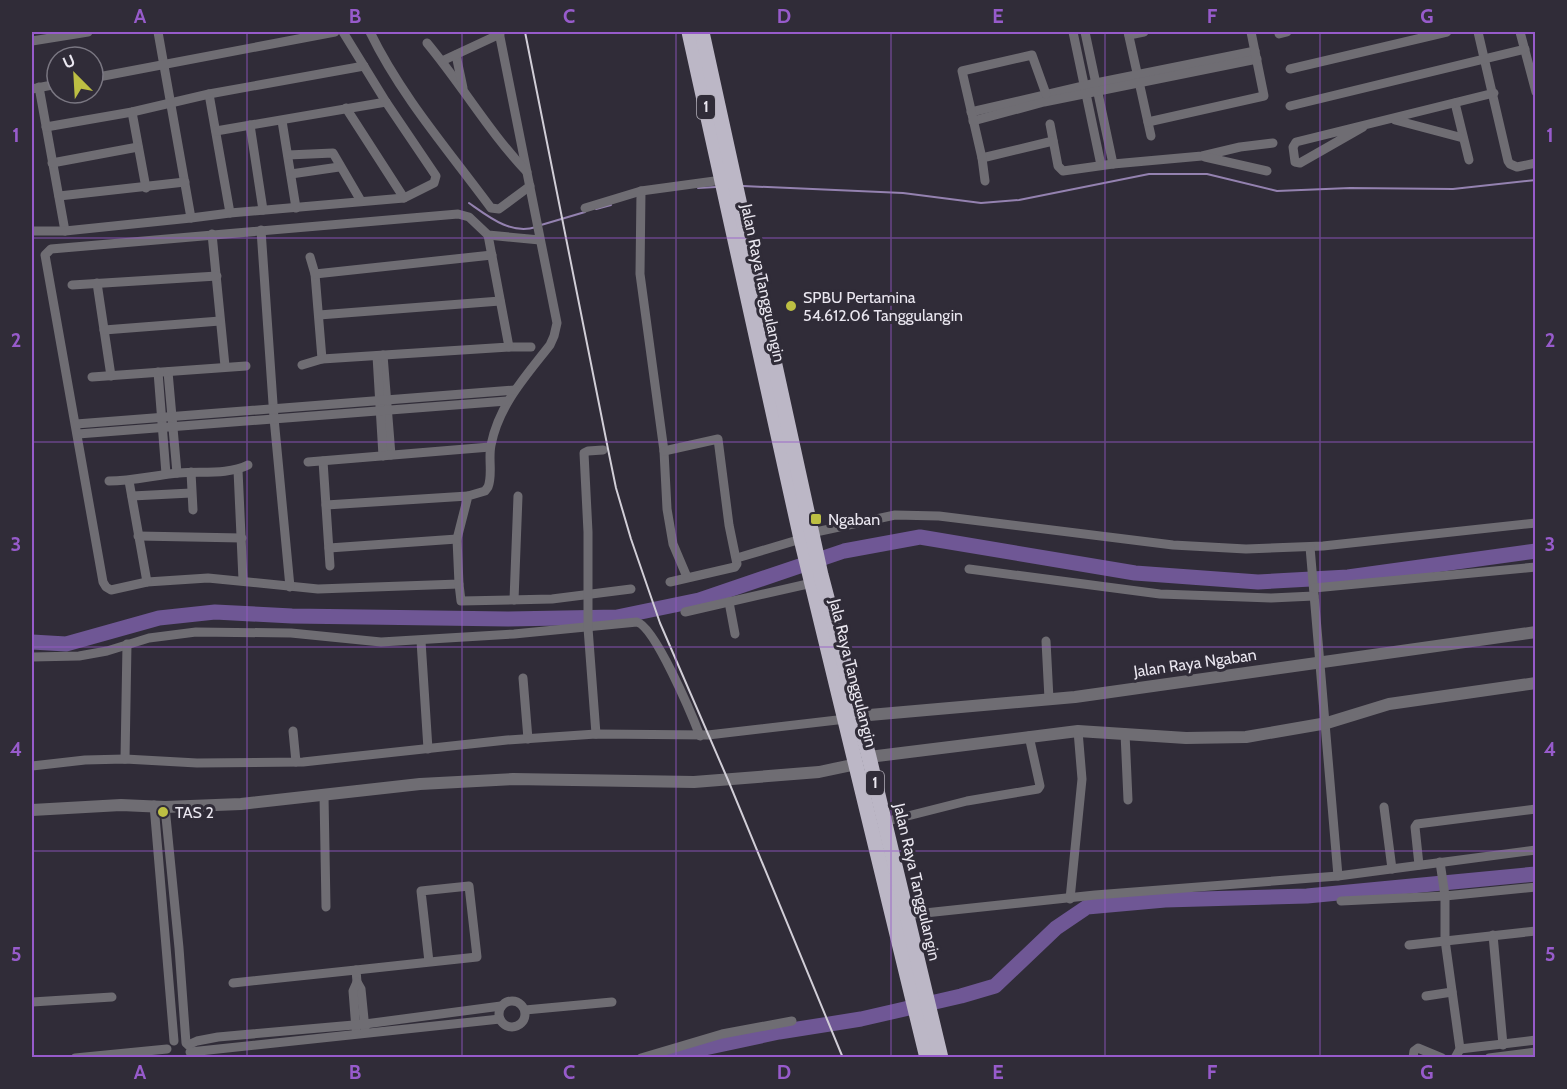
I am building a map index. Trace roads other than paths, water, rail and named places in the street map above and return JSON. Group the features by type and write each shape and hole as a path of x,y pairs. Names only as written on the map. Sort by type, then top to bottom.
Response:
{"highway":[{"name":"Jalan Raya Tanggulangin","path":"689,32 729,187 807,538"},
{"name":"Jalan Raya Tanggulangin","path":"702,32 729,187"},
{"name":"1","path":"807,538 814,578"},
{"name":"Jala Raya Tanggulangin","path":"814,578 863,761 917,991"},
{"name":"Jalan Raya Tanggulangin","path":"863,761 884,822 892,885 906,915 917,991"},
{"name":"1","path":"917,991 925,1021 941,1058"},
{"name":"1","path":"925,1021 927,1058"}],"street":[{"path":"36,37 88,32"},
{"path":"158,32 191,218"},
{"path":"105,76 335,32"},
{"path":"32,231 65,231 230,213 404,198 434,183 436,176 386,102 343,32"},
{"path":"384,32 372,34 386,62 422,116 491,208 499,209 530,186"},
{"path":"1073,32 1101,165"},
{"path":"1085,32 1113,164"},
{"path":"1144,32 1129,33 1151,136"},
{"path":"1148,122 1264,96 1251,32"},
{"path":"1290,69 1447,32"},
{"path":"1478,32 1510,164 1517,167 1536,163"},
{"path":"1521,32 1536,93"},
{"path":"326,505 468,496 485,491 488,488 490,447 500,416 507,401 550,345 554,336 557,323 499,33 442,61"},
{"path":"427,43 498,141 527,172"},
{"path":"1290,106 1525,49"},
{"path":"456,55 464,93"},
{"path":"985,181 962,71 1029,55 1034,58 1046,94"},
{"path":"972,116 1097,87 1256,55"},
{"path":"46,127 364,66"},
{"path":"35,88 46,127 65,231"},
{"path":"972,116 1046,94 1085,90"},
{"path":"1363,127 1300,163 1295,162 1293,147 1296,142 1494,93"},
{"path":"209,94 230,213"},
{"path":"216,131 386,102"},
{"path":"1455,103 1469,160"},
{"path":"346,108 404,198"},
{"path":"132,112 146,188"},
{"path":"1393,119 1463,138"},
{"path":"282,121 296,208"},
{"path":"1050,124 1058,166 1064,171 1101,165 1202,156 1240,147 1273,143"},
{"path":"250,125 263,210"},
{"path":"982,158 1053,141"},
{"path":"52,163 138,147"},
{"path":"288,155 333,153 361,201"},
{"path":"1202,156 1267,171"},
{"path":"291,174 339,166"},
{"path":"58,196 185,182"},
{"path":"585,208 641,195 729,187"},
{"path":"641,195 640,274 664,451 667,509 673,544 687,578"},
{"path":"459,584 318,589 208,578 147,582 111,590 106,587 103,582 45,255 51,249 458,214 469,217 488,235 508,346"},
{"path":"261,230 274,418 290,587"},
{"path":"212,234 225,366"},
{"path":"488,235 539,236"},
{"path":"315,274 492,255"},
{"path":"310,257 315,274 322,359"},
{"path":"72,285 217,276"},
{"path":"97,283 111,376"},
{"path":"319,315 500,301"},
{"path":"104,330 220,321"},
{"path":"302,365 322,359 508,346 531,347"},
{"path":"380,356 387,456"},
{"path":"92,377 246,366"},
{"path":"158,372 166,474"},
{"path":"168,372 177,473"},
{"path":"76,424 515,390"},
{"path":"78,434 507,401"},
{"path":"664,451 718,439 729,525 737,564 735,567 670,582"},
{"path":"308,462 490,447"},
{"path":"596,734 588,624 588,532 584,453 603,450"},
{"path":"323,461 330,566"},
{"path":"109,481 129,481 177,473 238,470 248,465"},
{"path":"238,470 243,580"},
{"path":"191,472 193,510"},
{"path":"129,481 147,582"},
{"path":"132,496 191,493"},
{"path":"468,496 456,539 461,601 587,598 631,589"},
{"path":"514,600 518,496"},
{"path":"736,558 895,516 939,516 1173,545 1246,549 1310,547 1536,523"},
{"path":"138,536 242,538"},
{"path":"329,548 456,539"},
{"path":"1310,547 1327,723 1338,876"},
{"path":"969,569 1160,594 1271,598 1314,590 1536,567"},
{"path":"686,612 729,603 814,578"},
{"path":"729,603 735,634"},
{"path":"32,657 79,656 108,651 149,638 196,632 291,633 361,641 421,641 588,624 637,622 645,626 685,699 700,736"},
{"name":"Jalan Raya Ngaban","path":"852,717 1075,697 1536,632"},
{"path":"421,641 428,749"},
{"path":"1046,641 1048,699"},
{"path":"125,759 127,644"},
{"path":"523,678 528,739"},
{"path":"32,810 241,804 420,784 513,779 694,782 819,772 863,761 1029,736 1078,731 1226,739 1327,723 1389,704 1536,683"},
{"path":"32,766 85,760 125,759 196,763 296,762 596,734 700,736 852,717"},
{"path":"293,730 296,762"},
{"path":"1070,899 1082,779 1078,731"},
{"path":"1125,733 1128,800"},
{"path":"884,822 967,801 1038,789 1040,786 1029,736"},
{"path":"324,795 326,906"},
{"path":"160,806 179,948 188,1049"},
{"path":"75,1058 167,1053 174,1041 160,806"},
{"path":"1384,807 1392,868"},
{"path":"1419,865 1415,827 1418,824 1536,809"},
{"path":"906,915 1117,893 1338,876 1419,865 1441,865 1536,850"},
{"path":"1441,865 1445,940 1457,1053 1536,1040"},
{"path":"233,983 477,957 469,886 421,891 429,962"},
{"path":"1341,901 1444,891 1536,887"},
{"path":"1408,945 1536,931"},
{"path":"1493,935 1503,1045"},
{"path":"167,950 179,948"},
{"path":"356,970 357,982 361,989 361,1029"},
{"path":"1426,996 1452,992"},
{"path":"32,1002 112,997"},
{"path":"174,1041 188,1049 361,1029 439,1014 501,1006 511,1000 522,1005 525,1010 522,1023 510,1027 504,1024 500,1019 501,1006"},
{"path":"525,1010 612,1002"},
{"path":"439,1014 440,1026"},
{"path":"361,1029 440,1026 500,1019"},
{"path":"640,1058 722,1034 792,1021"},
{"path":"1413,1058 1414,1051 1418,1048 1442,1058"},
{"path":"1489,1058 1536,1052"}],"waterway":[{"path":"743,186 903,193 981,203 1019,200 1149,174 1207,174 1277,191 1350,188 1453,189 1536,180"},
{"path":"698,188 716,187"},
{"path":"469,203 492,219 509,227 518,229 536,227"},
{"path":"596,209 611,205"},
{"path":"541,225 585,212"},
{"path":"32,642 66,644 159,618 215,612 292,616 508,619 617,617 699,600 844,551 920,537 1135,573 1258,582 1348,577 1536,551"},
{"path":"658,1058 779,1032 861,1019 995,986 1056,928 1087,907 1165,900 1307,896 1536,874"}],"railway":[{"path":"525,32 616,488 631,539 660,623 843,1058"}],"place":[{"name":"SPBU Pertamina 54.612.06 Tanggulangin","path":"791,306"},
{"name":"Ngaban","path":"816,519"},
{"name":"TAS 2","path":"163,812"}]}
